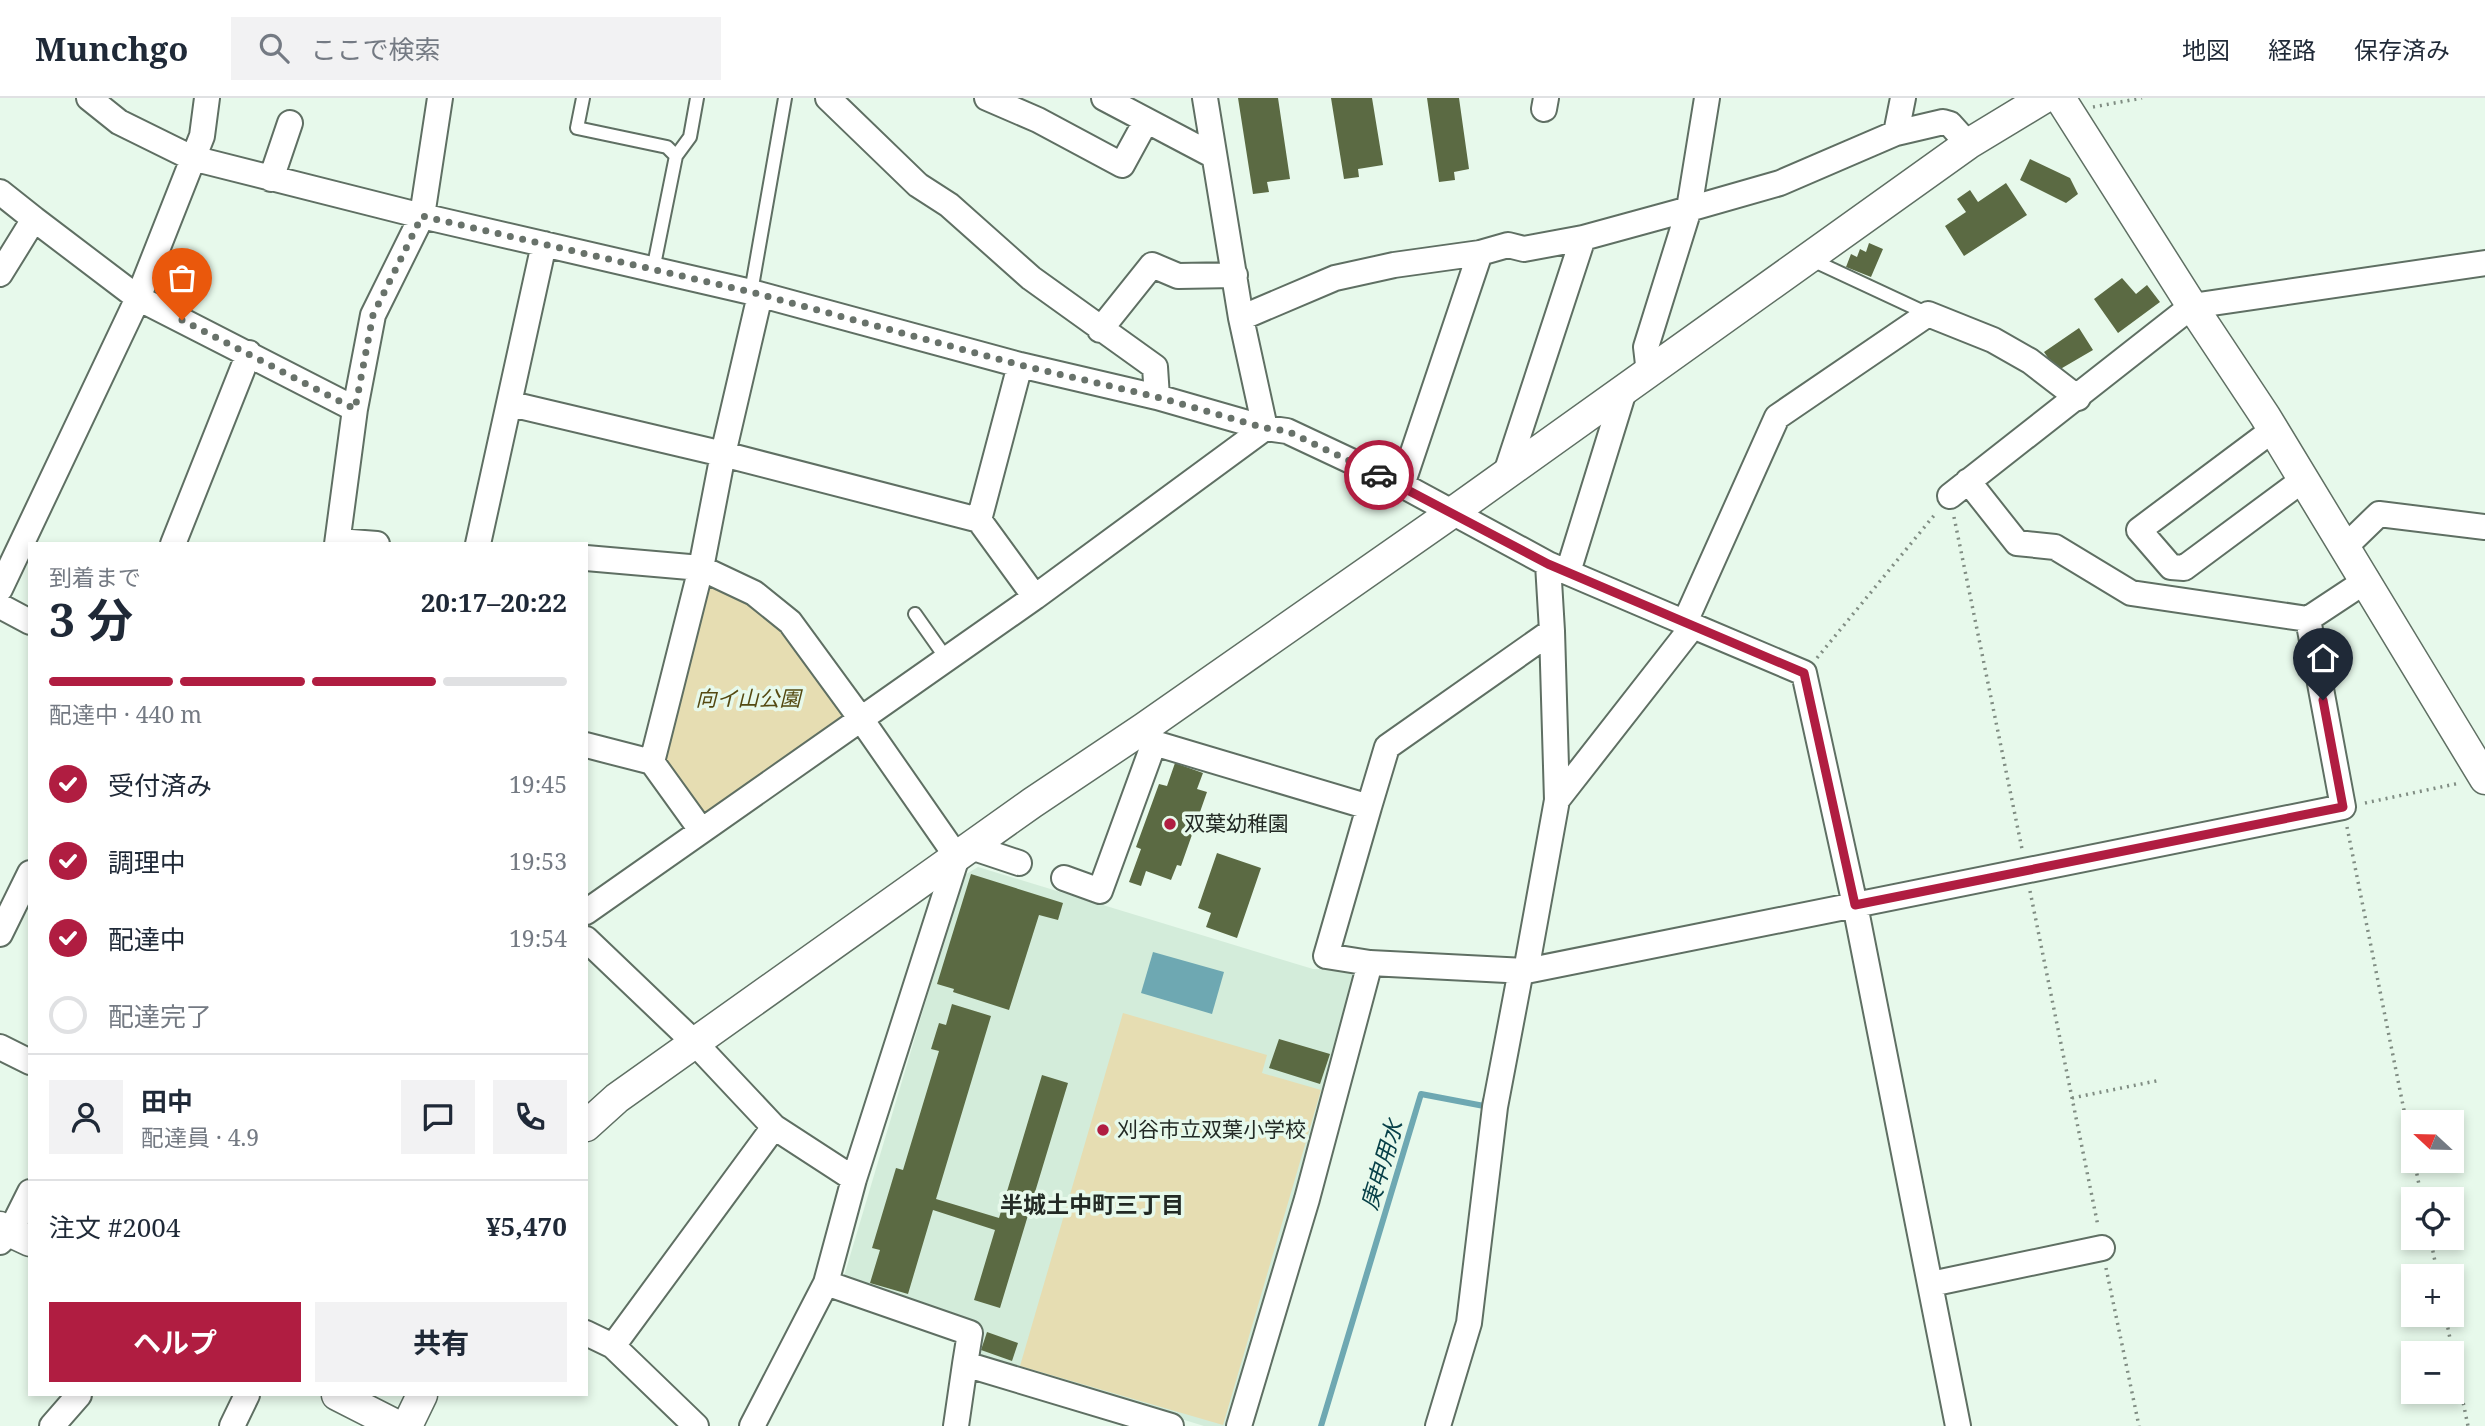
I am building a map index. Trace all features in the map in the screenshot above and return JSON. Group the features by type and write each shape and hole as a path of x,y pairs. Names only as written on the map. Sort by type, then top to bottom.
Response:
{"street":[{"path":"89,98 119,122 192,158 422,216 756,294 1020,365 1157,397 1265,428 1287,431 1402,485 1558,568 1804,673 1855,905 1958,1426"},
{"path":"0,589 138,298 202,136 207,98"},
{"path":"338,542 355,409 373,315 422,216 440,98"},
{"path":"828,98 918,185 949,205 1031,278 1155,367 1157,397"},
{"path":"987,98 1038,120 1122,164 1146,121"},
{"path":"1104,98 1214,156"},
{"path":"1205,98 1241,318 1265,428"},
{"path":"1649,373 1646,347 1689,209 1707,98"},
{"path":"1896,133 1903,98"},
{"path":"588,1124 617,1098 1032,803 1149,735 1506,473 1968,145 2057,102 2274,429 2485,778"},
{"path":"1241,318 1335,278 1394,265 1480,253 1508,245 1524,249 1583,238 1689,209 1780,183 1896,133 1943,122 1950,124 1968,145"},
{"path":"271,179 290,123"},
{"path":"0,192 138,298 355,409"},
{"path":"0,275 34,219"},
{"path":"1506,473 1583,238"},
{"path":"478,542 511,404 544,244"},
{"path":"1402,485 1480,253"},
{"path":"2367,580 2308,619 2131,593 2055,547 2017,543 1959,489 2192,306 2485,263"},
{"path":"1100,330 1152,265 1178,276 1235,275"},
{"path":"652,762 701,568 756,294"},
{"path":"1557,800 1689,624 1777,416 1928,314 1993,340 2030,361 2078,398"},
{"path":"174,542 249,354"},
{"path":"979,520 1020,365"},
{"path":"1438,1426 1469,1323 1495,1107 1557,800 1552,631 1558,568 1625,391"},
{"path":"511,404 723,454 979,520 1035,597"},
{"path":"588,911 1035,597 1265,428"},
{"path":"2274,429 2139,530 2171,567 2184,568 2304,480"},
{"path":"2346,546 2379,514 2485,527"},
{"path":"588,558 701,568 754,593 790,622 964,852 1019,863"},
{"path":"0,606 28,621"},
{"path":"1552,631 1387,747 1326,956 1370,963 1524,970 2343,807 2308,619"},
{"path":"1149,735 1369,807"},
{"path":"1064,878 1100,891 1149,735"},
{"path":"588,746 652,762 701,830"},
{"path":"752,1426 826,1283 854,1179 964,852"},
{"path":"0,934 28,877"},
{"path":"588,941 695,1043 774,1127 854,1179"},
{"path":"1239,1426 1307,1199 1370,963"},
{"path":"0,1047 28,1061"},
{"path":"613,1346 774,1127"},
{"path":"10,1235 28,1196"},
{"path":"1930,1284 2102,1248"},
{"path":"826,1283 970,1333 956,1426"},
{"path":"588,1334 613,1346 696,1426"},
{"path":"965,1364 1108,1417 1171,1426"},
{"path":"52,1426 78,1396"},
{"path":"232,1426 247,1396"},
{"path":"339,1396 398,1426"},
{"path":"407,1426 422,1396"}],"lane":[{"path":"583,98 577,128 667,148 676,156"},
{"path":"653,270 676,156 690,137 696,98"},
{"path":"756,294 785,98"},
{"path":"1810,259 1928,314"},
{"path":"915,614 946,658"}],"path":[{"path":"2057,102 2142,98"},
{"path":"2404,1110 2343,807 2485,778"},
{"path":"2072,1098 2161,1080"},
{"path":"2448,1327 2468,1426"}],"shaded area":[{"name":"刈谷市立双葉小学校","path":"978,867 1313,969 1356,970 1364,976 1229,1426 1204,1426 977,1357 983,1328 842,1283 963,876"}],"green space":[{"name":"向イ山公園","path":"707,580 751,600 784,630 845,716 703,815 663,760"},
{"path":"1123,1013 1267,1055 1262,1073 1321,1090 1223,1425 1020,1366"}],"water":[{"path":"1153,952 1224,972 1212,1014 1141,993"}],"building":[{"path":"1238,98 1278,98 1290,179 1267,182 1269,192 1253,194"},
{"path":"1331,98 1372,98 1383,165 1358,169 1359,177 1344,179"},
{"path":"1427,98 1459,98 1469,169 1454,172 1455,180 1439,182"},
{"path":"2030,159 2070,178 2078,194 2066,203 2020,180"},
{"path":"2006,183 2027,215 1964,256 1945,226 1966,212 1957,199 1970,190 1978,202"},
{"path":"1869,243 1883,249 1871,277 1846,267 1851,254 1857,257 1860,249 1866,252"},
{"path":"2122,278 2136,294 2147,285 2160,302 2118,333 2094,299"},
{"path":"2079,328 2093,350 2057,371 2044,352"},
{"path":"1175,763 1203,773 1197,789 1207,792 1181,866 1177,865 1171,880 1146,871 1141,886 1129,882 1141,849 1136,847 1159,784 1167,786"},
{"path":"1217,853 1261,868 1237,938 1206,927 1211,913 1198,908"},
{"path":"971,874 1063,903 1058,920 1039,915 1009,1010 937,984"},
{"path":"952,1004 991,1016 936,1199 999,1218 1042,1075 1068,1083 1000,1308 974,1300 995,1230 933,1210 908,1294 870,1283 880,1250 872,1248 896,1168 903,1170 939,1051 931,1049 939,1023 946,1025"},
{"path":"1279,1039 1330,1054 1320,1084 1269,1068"},
{"path":"987,1332 1018,1343 1012,1361 981,1350"}],"waterway":[{"name":"庚申用水","path":"1321,1426 1421,1094 1484,1106 1485,1100"}],"way so far":[{"path":"182,320 355,409 373,315 422,216 751,292 1020,365 1157,397 1265,428 1287,431 1379,475"}],"place":[{"name":"双葉幼稚園","path":"1170,824"},
{"name":"刈谷市立双葉小学校","path":"1103,1130"}],"district":[{"name":"半城土中町三丁目","path":"1092,1205"}],"route":[{"path":"1379,475 1548,564 1804,673 1855,905 2343,807 2323,700"}]}
